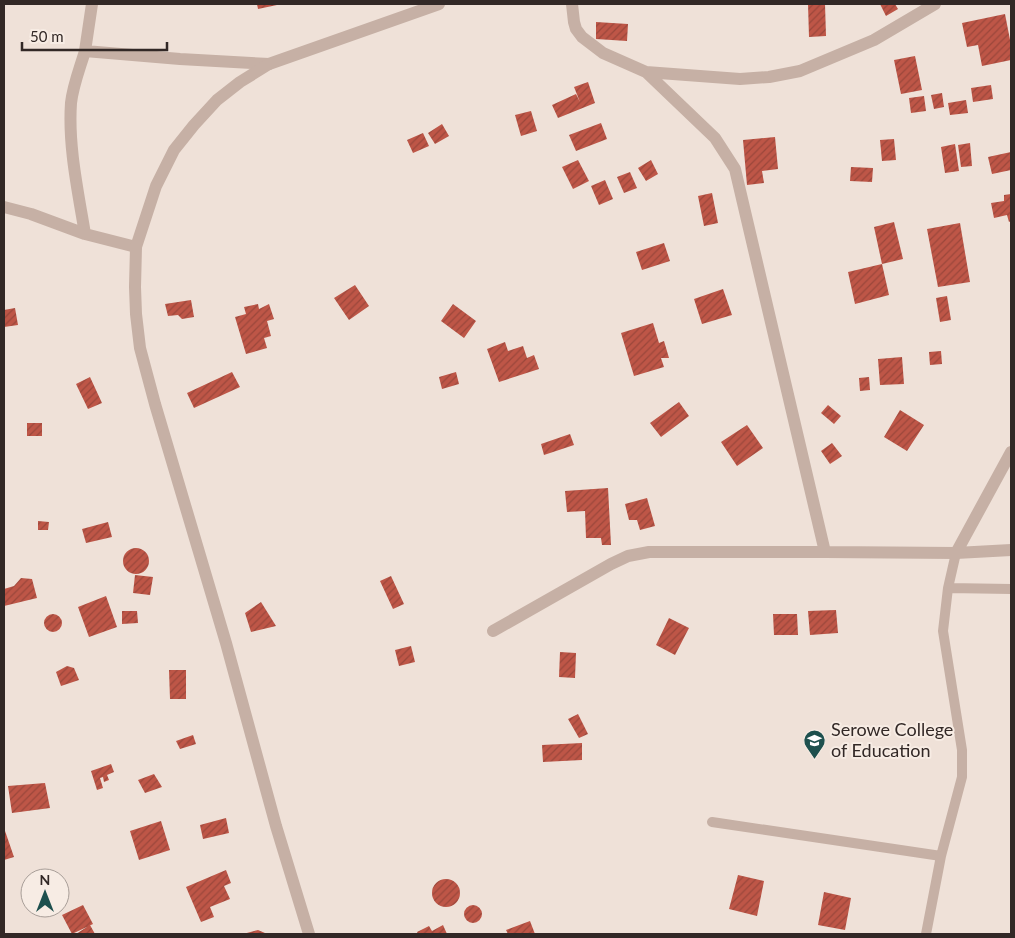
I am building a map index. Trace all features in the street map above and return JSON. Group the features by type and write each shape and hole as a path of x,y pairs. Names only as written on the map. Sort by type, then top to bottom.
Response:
{"street":[{"path":"85,234 71,132 71,102 85,50 92,4"},
{"path":"310,934 276,826 226,643 140,348 135,305 136,247 156,186 174,150 217,100 240,82 269,64 439,4"},
{"path":"572,4 576,29 582,37 603,53 646,72 740,78 769,77 800,72 874,40 935,4"},
{"path":"85,50 180,59 269,64"},
{"path":"646,72 714,138 735,169 826,552"},
{"path":"4,206 85,234 136,247"},
{"path":"956,553 1011,452"},
{"path":"493,631 610,564 628,556 649,552 956,553 1011,550"}],"lane":[{"path":"926,934 941,856 962,777 962,750 943,631 948,588 956,553"},
{"path":"948,588 1011,589"},
{"path":"712,822 941,856"}],"building":[{"path":"257,4 277,4 277,5 258,9"},
{"path":"808,4 825,4 826,36 809,37"},
{"path":"880,4 895,4 898,9 886,16"},
{"path":"1005,14 1011,45 1011,60 982,66 978,45 967,47 962,23"},
{"path":"596,22 628,24 627,41 596,39"},
{"path":"915,56 922,90 901,94 894,60"},
{"path":"588,82 595,103 558,118 552,105 576,94 580,102 574,87"},
{"path":"991,85 993,99 973,102 971,88"},
{"path":"942,93 944,107 934,109 931,95"},
{"path":"924,96 926,111 911,113 909,98"},
{"path":"966,100 968,113 950,115 948,103"},
{"path":"531,111 537,131 521,136 515,115"},
{"path":"601,123 607,139 576,151 569,135"},
{"path":"442,124 449,136 435,144 428,133"},
{"path":"423,133 429,146 413,153 407,140"},
{"path":"775,137 778,169 762,171 764,183 747,185 743,140"},
{"path":"894,139 896,160 882,161 880,140"},
{"path":"970,143 972,166 961,167 958,145"},
{"path":"955,144 959,171 945,173 941,147"},
{"path":"1011,152 1011,170 992,174 988,157"},
{"path":"578,160 589,181 573,189 562,167"},
{"path":"651,160 658,174 646,181 638,168"},
{"path":"851,167 873,168 872,182 850,181"},
{"path":"630,172 637,188 624,193 617,177"},
{"path":"605,180 613,199 599,205 591,186"},
{"path":"712,193 718,223 704,226 698,196"},
{"path":"1011,194 1011,221 1009,222 1007,215 994,218 991,203 1004,201 1004,195"},
{"path":"894,222 903,259 882,264 874,227"},
{"path":"960,223 970,282 938,287 927,229"},
{"path":"664,243 670,261 642,270 636,252"},
{"path":"882,264 889,295 855,304 848,272"},
{"path":"355,285 369,306 349,320 334,298"},
{"path":"723,289 732,315 702,324 694,299"},
{"path":"947,296 951,320 940,322 936,298"},
{"path":"191,300 194,317 182,319 178,315 168,316 165,304"},
{"path":"258,304 259,309 269,304 274,319 267,321 271,336 264,338 267,348 246,354 235,317 246,314 244,307"},
{"path":"453,304 476,321 464,338 441,321"},
{"path":"15,308 18,325 4,327 4,310"},
{"path":"653,323 659,343 664,341 669,358 661,358 664,367 634,376 621,333"},
{"path":"505,342 508,351 523,346 527,358 534,355 539,369 499,382 487,349"},
{"path":"941,351 942,364 930,365 929,352"},
{"path":"902,357 904,384 880,385 878,359"},
{"path":"232,372 240,387 194,408 187,393"},
{"path":"456,372 459,384 442,389 439,377"},
{"path":"90,377 102,403 88,409 76,384"},
{"path":"869,377 870,390 860,391 859,378"},
{"path":"679,402 689,416 661,437 650,423"},
{"path":"828,405 841,416 834,424 821,413"},
{"path":"900,410 924,425 907,451 884,437"},
{"path":"27,423 42,423 42,436 27,436"},
{"path":"747,425 763,448 737,466 721,442"},
{"path":"570,434 574,445 544,455 541,444"},
{"path":"832,443 842,456 830,464 821,451"},
{"path":"608,488 611,545 602,545 601,538 586,538 585,511 567,512 565,491"},
{"path":"647,498 655,526 640,530 637,520 629,520 625,504"},
{"path":"38,521 49,522 48,530 38,530"},
{"path":"108,522 112,537 86,543 82,529"},
{"path":"136,548 145,552 149,561 145,570 136,574 127,570 123,561 127,552"},
{"path":"135,575 153,577 150,595 133,593"},
{"path":"391,576 404,604 393,609 380,581"},
{"path":"21,578 32,579 37,598 4,606 4,589 14,586"},
{"path":"106,596 117,627 89,637 78,607"},
{"path":"261,602 276,626 251,632 245,613"},
{"path":"836,610 838,633 810,635 808,611"},
{"path":"122,611 137,611 138,623 122,624"},
{"path":"53,614 59,617 62,623 59,629 53,632 47,629 44,623 47,617"},
{"path":"773,614 797,614 798,635 774,635"},
{"path":"669,618 689,628 675,655 656,645"},
{"path":"411,646 415,662 399,666 395,650"},
{"path":"560,652 576,653 575,678 559,677"},
{"path":"67,666 74,668 79,680 61,686 56,672"},
{"path":"169,670 186,670 186,699 170,699"},
{"path":"578,714 588,734 579,738 568,719"},
{"path":"193,735 196,744 180,749 176,741"},
{"path":"582,743 582,760 543,762 542,745"},
{"path":"111,764 114,772 107,775 109,780 104,782 103,777 100,778 103,788 97,790 91,771"},
{"path":"154,774 162,787 145,793 138,780"},
{"path":"45,783 50,808 12,813 8,786"},
{"path":"226,818 229,833 203,839 200,825"},
{"path":"161,821 170,850 139,860 130,831"},
{"path":"4,828 14,857 4,860"},
{"path":"226,870 231,883 224,886 230,899 210,907 214,917 201,922 186,887"},
{"path":"738,875 764,881 757,916 729,909"},
{"path":"446,879 456,883 460,893 456,903 446,907 436,903 432,893 436,883"},
{"path":"824,892 851,898 845,930 818,925"},
{"path":"83,905 93,924 72,934 64,918 70,918 70,911"},
{"path":"469,905 477,905 482,910 480,921 469,923 464,918 464,910"},
{"path":"530,921 535,934 508,934 506,930"},
{"path":"90,925 95,934 76,934"},
{"path":"443,925 447,934 418,934 417,932 429,926 432,931"},
{"path":"258,930 265,933 243,934"}],"place":[{"name":"Serowe College of Education","path":"815,759"}]}
